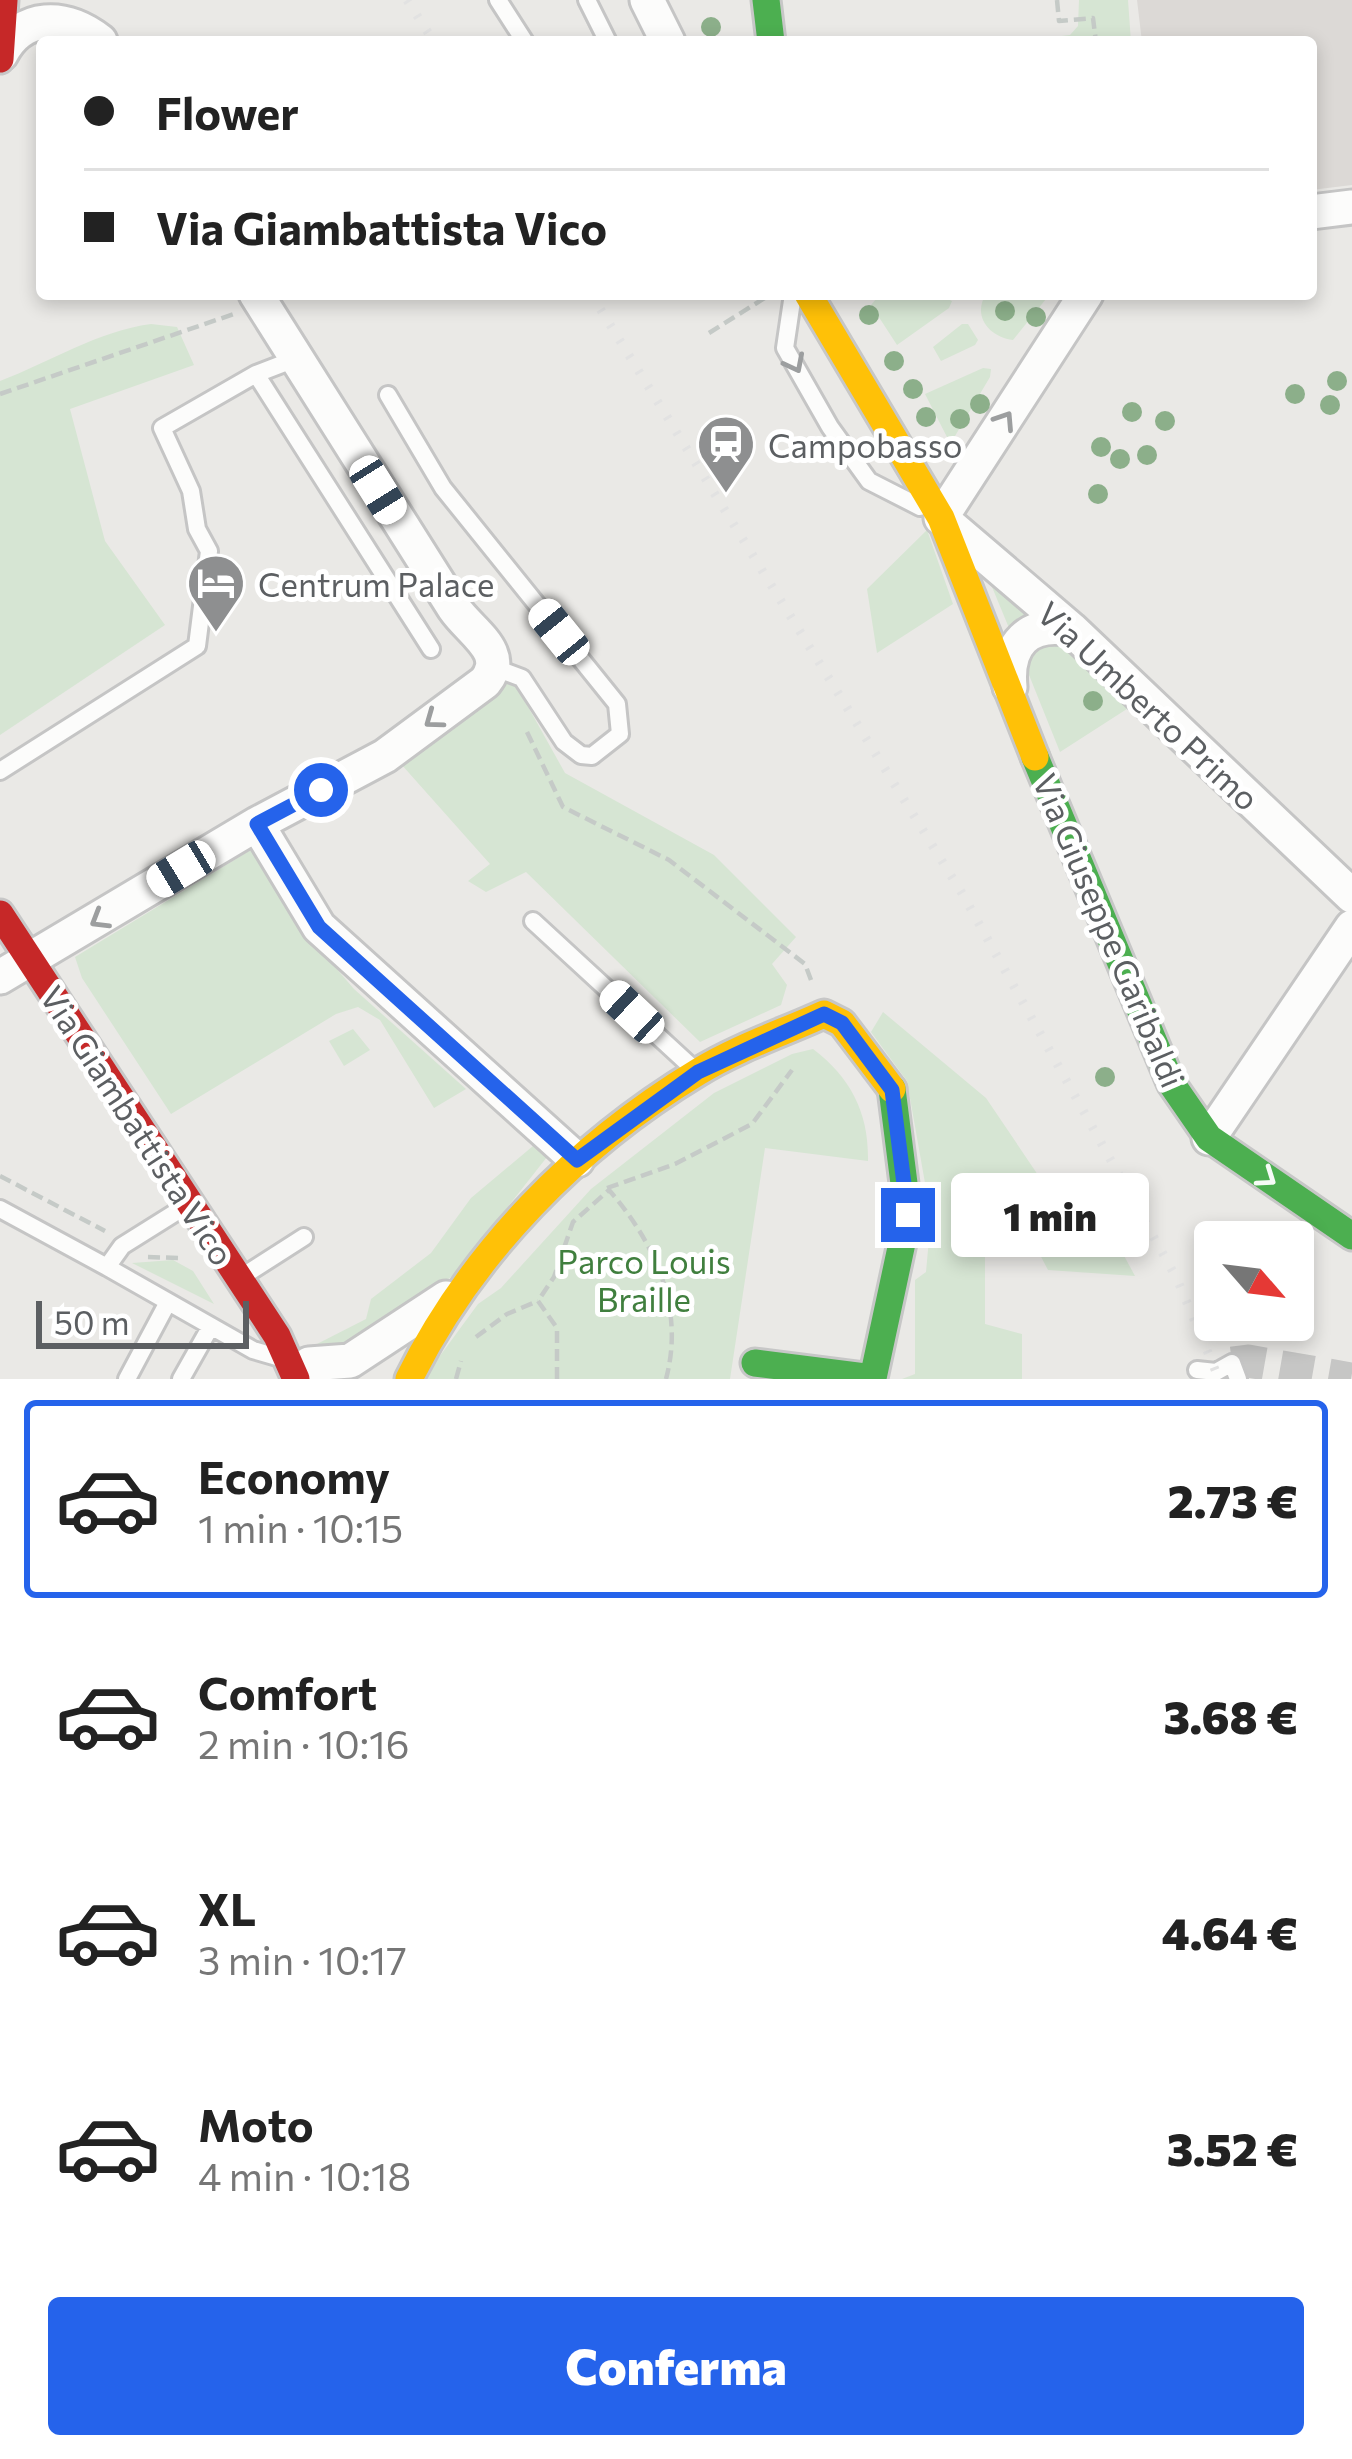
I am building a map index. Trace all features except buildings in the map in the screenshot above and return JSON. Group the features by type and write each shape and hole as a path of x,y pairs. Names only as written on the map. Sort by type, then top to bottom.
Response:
{"street":[{"path":"0,56 4,0"},
{"path":"73,0 97,36"},
{"path":"647,0 665,36"},
{"path":"766,0 770,36"},
{"path":"0,56 17,29 41,22 80,27 93,36"},
{"path":"0,76 12,57 36,47"},
{"path":"1317,211 1352,207"},
{"path":"15,969 257,824 385,756 485,682 495,668 494,653 454,608 260,300"},
{"name":"Via Giuseppe Garibaldi","path":"812,300 941,518 1094,906 1171,1083 1209,1138 1352,1236"},
{"path":"941,518 1082,300"},
{"name":"Via Umberto Primo","path":"941,518 1071,629 1352,896"},
{"path":"1010,689 1015,646 1030,631 1050,625 1071,629"},
{"path":"257,824 319,927 577,1160"},
{"name":"Via Giambattista Vico","path":"0,914 15,969 190,1203 299,1364"},
{"path":"1209,1138 1352,927"},
{"path":"409,1379 421,1349 466,1283 577,1160 698,1072 824,1014 842,1023 892,1090 908,1215 873,1378 755,1363"},
{"path":"299,1364 350,1361 466,1283"}],"lane":[{"path":"498,0 521,36"},
{"path":"587,0 605,36"},
{"path":"792,300 785,348 830,427 868,481 941,518"},
{"path":"0,771 196,646 209,551 197,529 191,490 162,428 256,374 295,358"},
{"path":"256,374 431,649"},
{"path":"388,395 443,488 617,704 620,734 604,752 581,755 564,742 522,678 495,668"},
{"path":"533,921 698,1072"},
{"path":"107,1267 122,1246 190,1203"},
{"path":"0,1209 253,1350 299,1364"},
{"path":"239,1279 304,1238"},
{"path":"127,1379 168,1302"},
{"path":"181,1379 211,1326"},
{"path":"1197,1370 1216,1372 1232,1364 1238,1379"}],"path":[{"path":"1057,0 1059,21 1093,18 1095,36"},
{"path":"0,394 256,300"},
{"path":"710,333 762,300"},
{"path":"527,731 563,807 669,860 711,888 805,964 824,1014"},
{"path":"456,1379 464,1350 483,1330 538,1301 554,1276 573,1222 609,1190 752,1124 792,1069"},
{"path":"577,1160 609,1190 667,1281 671,1318 666,1379"},
{"path":"538,1301 557,1328 557,1379"}],"shaded area":[{"path":"1137,0 1352,0 1352,185 1317,189 1317,36 1141,36"}],"green space":[{"path":"1079,0 1128,0 1131,36 1061,36 1070,35 1078,26"},
{"path":"875,300 952,301 897,345 871,305"},
{"path":"1045,300 1013,340 985,324 982,302"},
{"path":"151,324 177,327 194,365 70,409 105,541 165,625 0,735 0,381 93,340"},
{"path":"968,324 978,340 941,361 933,347"},
{"path":"983,368 991,369 990,377 955,436 947,437 925,394"},
{"path":"927,530 953,604 877,653 867,589"},
{"path":"985,570 1032,614 1009,628"},
{"path":"1043,640 1065,645 1130,707 1060,752 1027,670 1026,658"},
{"path":"512,678 565,773 714,855 796,937 772,964 787,985 781,1005 700,1042 526,872 486,892 468,881 490,864 401,764"},
{"path":"259,845 317,946 354,989 466,1089 434,1108 380,1020 358,1007 336,1014 171,1114 82,978 75,957"},
{"path":"883,1012 986,1098 1082,1240 1109,1228 1135,1276 1048,1270 1038,1251 985,1246 985,1324 1022,1334 1022,1379 902,1379 915,1374 915,1280 926,1272 931,1217 907,1081 871,1032"},
{"path":"353,1029 370,1050 344,1066 329,1041"},
{"name":"Parco Louis Braille","path":"813,1049 838,1072 855,1098 865,1127 868,1161 765,1148 730,1379 423,1379 478,1304 501,1288 591,1189 714,1093 792,1054"},
{"path":"533,1146 547,1157 454,1275 337,1354 315,1345 366,1319 371,1299 431,1253 471,1198"},
{"path":"173,1260 193,1271 214,1304 132,1263"}],"tunnel":[{"path":"1232,1363 1248,1361 1351,1379"}],"railway":[{"path":"407,0 430,36"},
{"path":"595,300 963,895 1177,1279 1219,1379"}],"traffic: fast":[{"path":"766,0 770,36"},
{"path":"1035,757 1171,1083 1209,1138 1352,1236"},
{"path":"755,1363 873,1378 908,1215 892,1089"}],"traffic: slow":[{"path":"812,300 941,518 1035,757"},
{"path":"409,1379 463,1288 531,1206 611,1133 698,1072 824,1014 842,1023 892,1089"}],"traffic: jam":[{"path":"0,59 4,0"},
{"path":"0,914 277,1336 296,1379"}],"place":[{"name":"Campobasso","path":"726,495"},
{"name":"Centrum Palace","path":"216,634"}],"route":[{"path":"321,790 257,824 319,927 577,1160 698,1072 824,1014 842,1023 892,1090 908,1215"}]}
